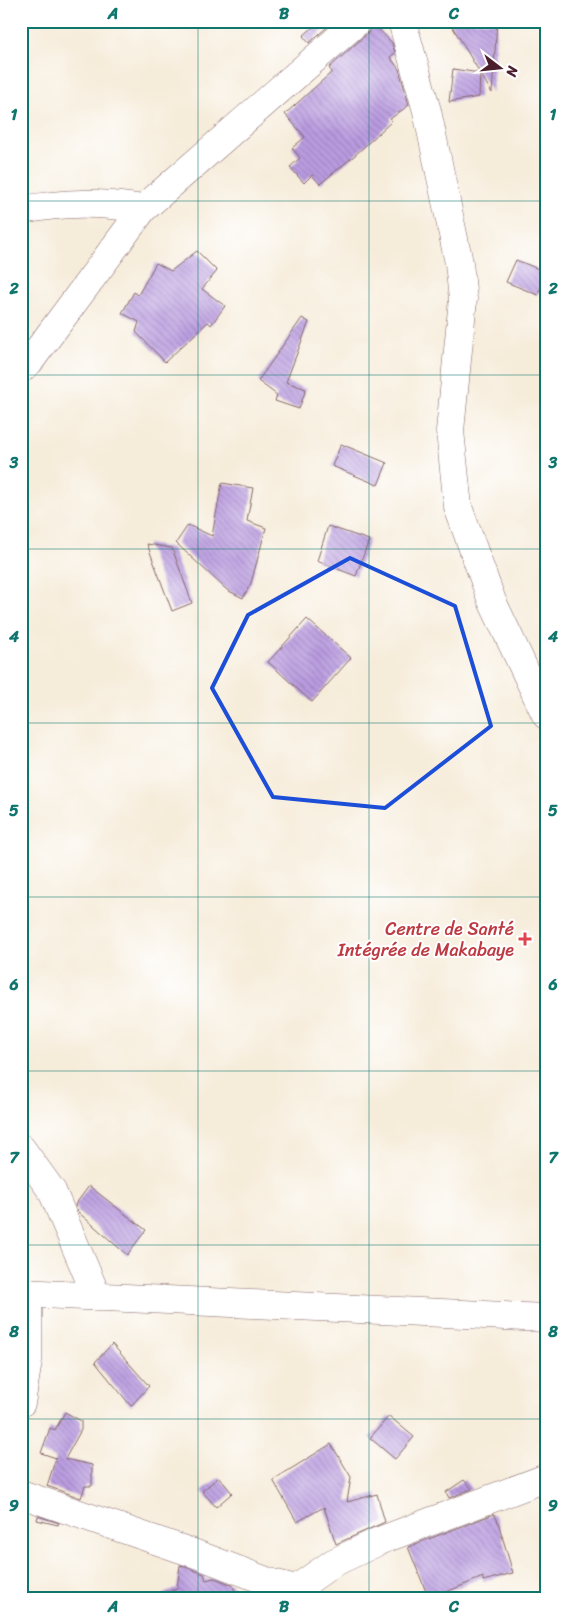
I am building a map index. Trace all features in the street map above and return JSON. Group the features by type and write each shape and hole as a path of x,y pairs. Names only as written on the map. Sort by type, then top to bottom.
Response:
{"street":[{"path":"21,369 143,209 358,21"},
{"path":"402,21 427,111 459,263 463,299 450,431 458,507 492,601 546,715"},
{"path":"21,210 56,204 99,203 143,209"},
{"path":"21,1148 52,1191 97,1297"},
{"path":"21,1403 28,1361 25,1294 546,1318"},
{"path":"21,1494 196,1554 302,1594 333,1563 379,1541 546,1478"},
{"path":"247,1599 269,1582"}],"highlighted area":[{"path":"350,558 455,606 491,726 385,808 273,797 212,688 248,615"}],"building":[{"path":"320,21 334,21 309,43 303,36"},
{"path":"449,21 497,22 492,93"},
{"path":"373,23 392,43 395,53 390,57 399,69 409,105 390,119 392,121 320,184 312,175 304,183 290,167 300,158 292,148 305,137 285,114 332,72 329,68 368,33"},
{"path":"453,69 480,73 479,97 449,102"},
{"path":"197,251 217,271 202,289 225,306 211,325 208,322 165,362 136,332 139,322 122,313 134,292 138,295 156,263 171,271"},
{"path":"516,260 546,272 538,295 506,282"},
{"path":"302,318 309,322 286,382 306,389 299,409 275,401 277,395 258,381"},
{"path":"341,444 387,463 378,485 332,466"},
{"path":"222,483 253,488 247,521 266,528 251,583 243,598 227,590 176,543 188,525 212,536"},
{"path":"328,526 369,540 356,576 317,561"},
{"path":"147,544 172,548 192,603 172,611"},
{"path":"307,619 351,658 312,702 268,662"},
{"path":"89,1186 146,1230 127,1255 78,1212 75,1205"},
{"path":"112,1344 149,1386 131,1406 95,1362"},
{"path":"65,1412 81,1421 81,1430 65,1459 92,1465 92,1486 85,1486 81,1498 47,1486 56,1458 41,1453 50,1428 55,1430"},
{"path":"389,1416 414,1437 395,1459 370,1438"},
{"path":"331,1444 351,1477 347,1502 377,1494 385,1522 336,1544 324,1507 297,1522 273,1480"},
{"path":"219,1477 232,1493 216,1507 202,1491"},
{"path":"464,1480 472,1489 449,1498 446,1492"},
{"path":"494,1514 513,1573 483,1581 483,1577 429,1599 408,1547"},
{"path":"38,1516 59,1523 58,1525 37,1520"},
{"path":"180,1565 204,1574 206,1580 214,1578 233,1585 237,1599 163,1599 163,1594 177,1589"}],"place":[{"name":"Centre de Santé Intégrée de Makabaye","path":"525,939"}]}
